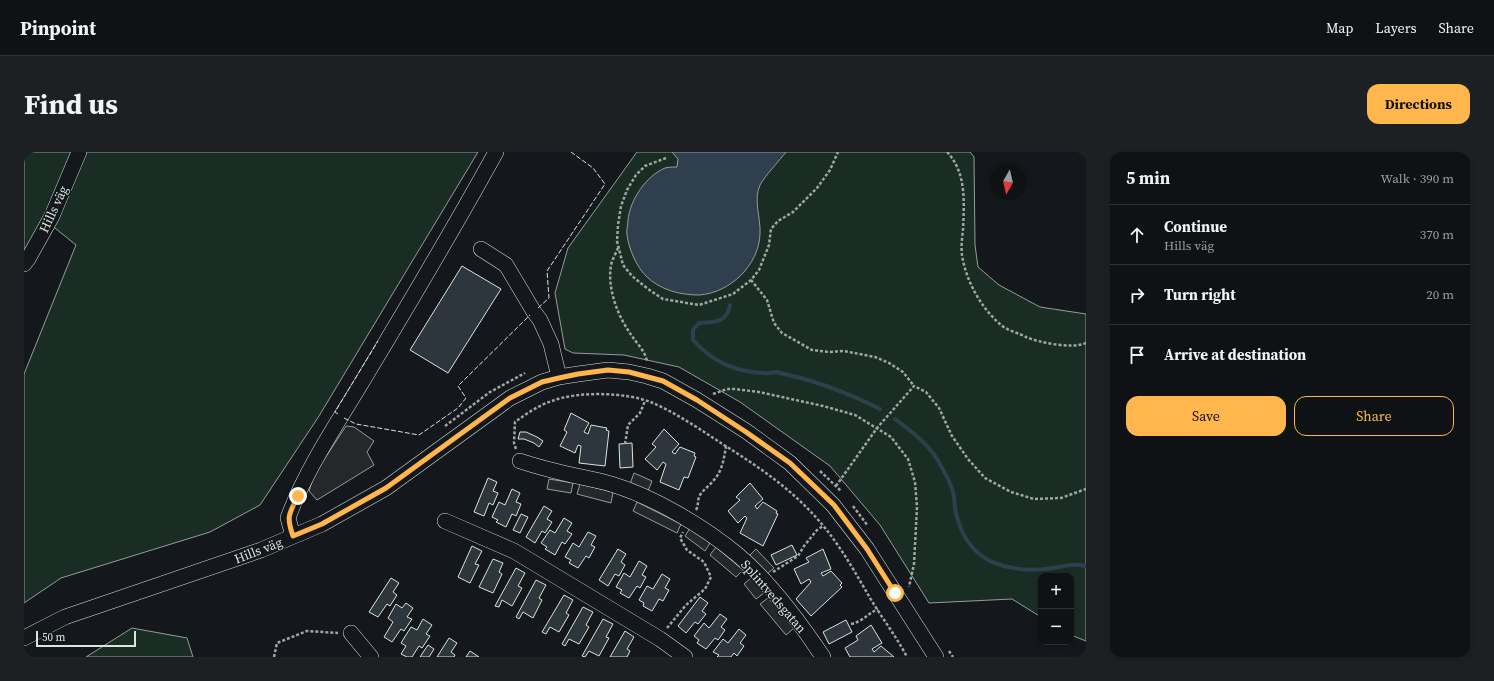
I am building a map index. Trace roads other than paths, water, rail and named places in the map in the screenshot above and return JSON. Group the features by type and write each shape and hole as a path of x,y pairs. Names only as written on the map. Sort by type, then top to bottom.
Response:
{"street":[{"name":"Hills väg","path":"24,264 28,260 52,216 79,152"},
{"path":"293,536 288,518 310,470 428,272 496,152"},
{"path":"481,249 506,265 540,320 551,344 559,378"},
{"name":"Hills väg","path":"24,638 64,617 260,550 322,524 386,488 510,398 542,382 578,374 608,370 629,372 663,381 697,400 790,463 834,505 862,543 936,657"},
{"name":"Splintvedsgatan","path":"520,461 553,471 611,484 645,497 690,521 738,555 764,581 804,628 823,657"},
{"path":"445,521 514,551 660,639 685,657"},
{"path":"351,633 371,657"}],"water":[{"path":"672,152 786,152 765,178 758,191 757,203 760,234 754,256 741,275 732,283 710,293 699,295 678,293 658,285 642,272 629,246 627,232 629,212 632,205 640,190 651,177 665,168 677,167 678,159"}],"waterway":[{"path":"730,305 726,315 723,318 715,322 699,323 693,330 693,340 708,354 725,364 743,371 766,373 776,372 812,381 846,393 880,409"},
{"path":"895,419 923,442 937,459 952,488 956,513 962,531 972,547 986,559 994,563 1010,567 1035,570 1073,565 1086,566"}]}
